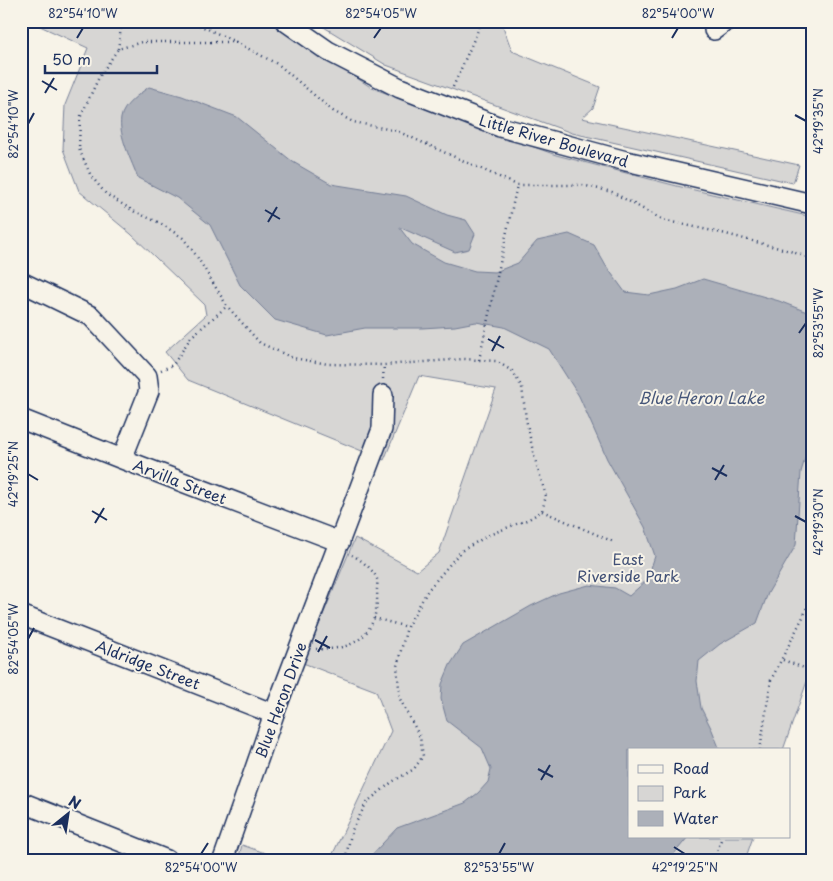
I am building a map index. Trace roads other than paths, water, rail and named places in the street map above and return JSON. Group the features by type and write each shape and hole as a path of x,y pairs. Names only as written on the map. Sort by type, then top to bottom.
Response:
{"street":[{"name":"Little River Boulevard","path":"285,21 328,51 400,88 500,127 626,161 812,204"},
{"path":"21,282 91,316 147,376 149,391 122,459"},
{"name":"Blue Heron Drive","path":"223,860 274,714 382,429 382,395"},
{"name":"Arvilla Street","path":"21,419 338,545"},
{"name":"Aldridge Street","path":"21,615 274,714"},
{"path":"21,802 167,860"}],"water":[{"name":"Blue Heron Lake","path":"149,87 182,96 237,117 293,162 331,184 406,196 447,215 466,220 475,234 469,249 455,252 399,227 412,244 444,262 475,271 495,272 518,263 537,241 569,234 594,245 606,266 625,292 649,295 677,289 703,279 779,301 812,314 812,446 807,452 801,472 796,545 768,593 757,623 720,644 699,661 697,681 701,708 719,748 628,748 628,838 687,838 669,860 367,860 397,828 465,803 488,782 491,769 482,748 447,721 441,699 442,684 450,665 463,645 531,606 559,593 589,585 615,588 629,596 647,580 655,556 645,527 607,459 579,396 549,349 504,327 476,322 455,326 422,328 365,328 327,335 275,320 240,285 210,225 177,198 138,178 123,140 121,125 122,113 136,96"}],"park label":[{"name":"East Riverside Park","path":"628,566"}]}
